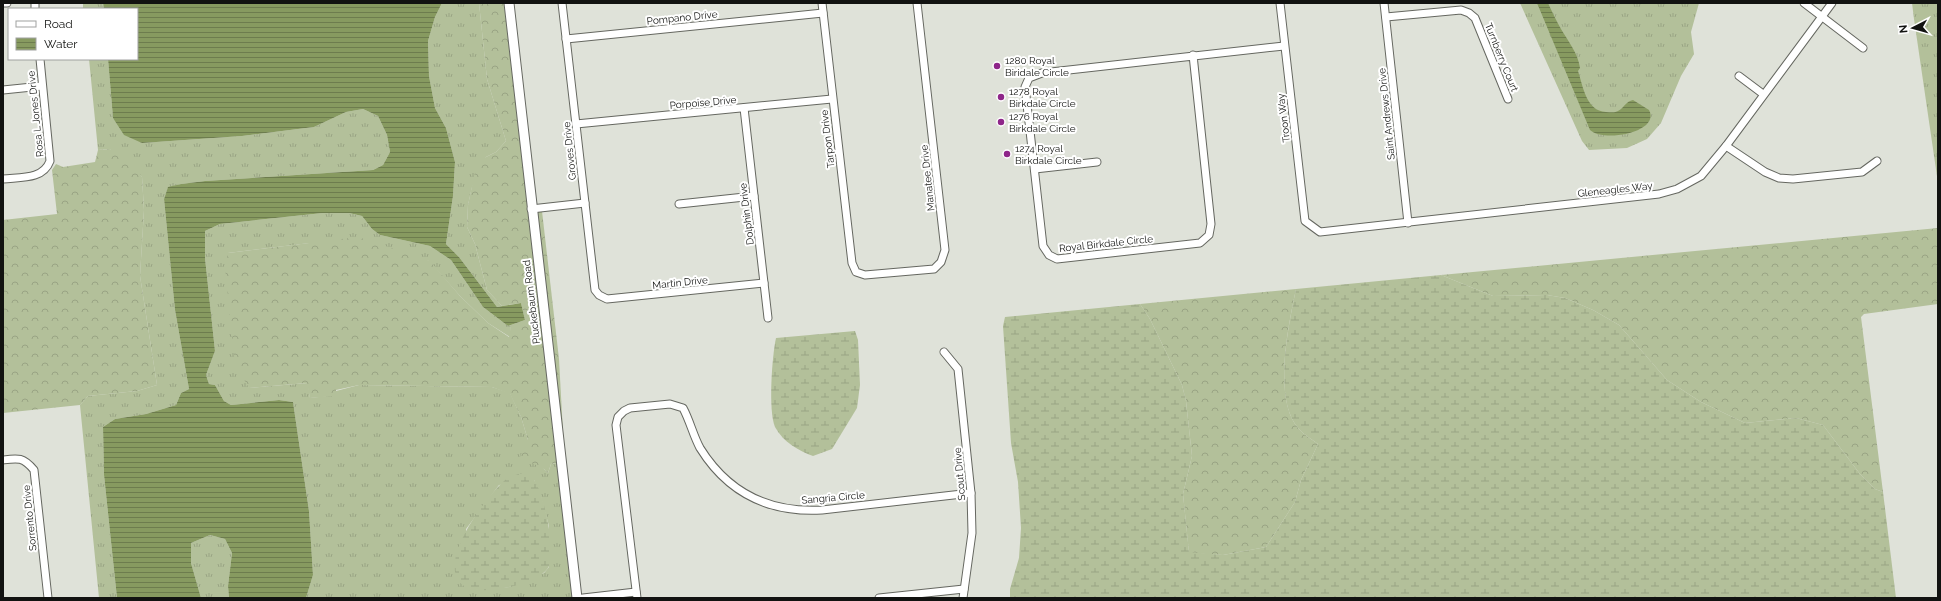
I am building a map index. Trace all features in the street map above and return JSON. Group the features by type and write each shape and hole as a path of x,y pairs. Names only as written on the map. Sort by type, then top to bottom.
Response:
{"street":[{"name":"Pluckebaum Road","path":"509,3 531,208 577,598"},
{"name":"Groves Drive","path":"562,3 594,290 599,295"},
{"name":"Tarpon Drive","path":"822,3 852,263 856,272"},
{"name":"Manatee Drive","path":"856,272 865,275 934,269 941,262 944,250 917,3"},
{"name":"Troon Way","path":"1280,3 1305,221 1313,228"},
{"name":"Saint Andrews Drive","path":"1384,3 1408,223"},
{"path":"1804,3 1863,48"},
{"name":"Gleneagles Way","path":"1313,228 1320,232 1408,223 1659,194 1677,189 1701,176 1726,146 1763,94 1832,3"},
{"name":"Turnberry Court","path":"1386,17 1461,10 1469,13 1475,18 1508,99"},
{"name":"Pompano Drive","path":"566,39 823,13"},
{"name":"Royal Birkdale Circle","path":"1193,55 1211,224 1209,234 1200,243 1056,259 1048,255 1043,246 1025,87 1029,78 1042,73 1193,55 1284,46"},
{"name":"Rosa L Jones Drive","path":"3,179 38,175 48,167 50,161 40,60"},
{"path":"1739,76 1763,94"},
{"path":"3,90 42,86"},
{"name":"Porpoise Drive","path":"576,124 832,99"},
{"name":"Dolphin Drive","path":"744,108 768,318"},
{"path":"1726,146 1765,172 1779,178 1793,179 1862,172 1877,160"},
{"path":"1035,169 1097,162"},
{"path":"679,204 754,196"},
{"path":"531,208 585,203"},
{"name":"Martin Drive","path":"599,295 607,299 764,283"},
{"name":"Scout Drive","path":"944,352 958,369 972,493 972,533 963,598"},
{"name":"Sangria Circle","path":"636,595 616,425 618,417 630,408 670,404 683,408 699,446 712,465 730,483 756,500 779,508 803,511 822,510 972,493"},
{"name":"Sorrento Drive","path":"3,460 16,458 26,461 34,470 48,598"},
{"path":"879,598 964,589"},
{"path":"583,598 636,595"}],"green space":[{"path":"83,3 103,3 104,8 83,8"},
{"path":"442,3 479,3 487,79 506,141 496,152 486,157 472,187 468,205 467,227 475,244 487,290 502,306 497,307 459,257 446,244 453,196 455,162 446,128 435,108 429,76 428,41 435,17"},
{"path":"479,3 504,3 557,463 551,464 548,473 544,469 520,457 528,440 521,417 510,394 492,387 359,385 336,390 336,396 310,398 307,383 249,388 235,365 225,268 228,253 358,237 430,261 460,296 488,323 509,337 511,325 525,320 521,303 502,306 487,290 475,244 467,227 468,205 476,167 486,157 496,152 506,141 487,79"},
{"path":"1520,3 1699,3 1691,32 1694,54 1681,76 1661,123 1647,139 1627,148 1589,150 1582,141"},
{"path":"1912,3 1938,3 1938,183 1914,19"},
{"path":"89,60 108,60 113,118 142,143 242,136 314,127 346,112 363,109 378,116 387,135 390,152 383,165 373,170 205,181 181,184 168,188 164,199 175,310 189,389 181,393 176,405 146,414 115,419 103,427 104,475 117,598 99,598 80,405 88,396 137,391 157,385 140,276 144,210 142,177 110,149 98,150"},
{"path":"110,149 123,154 142,177 144,210 140,276 157,385 137,391 88,396 80,405 3,413 3,220 57,214 52,170 56,164 63,167 95,162 98,150"},
{"path":"542,211 559,359 564,451 536,212"},
{"path":"323,213 349,213 362,216 372,229 380,235 430,246 451,260 483,307 508,326 511,325 510,337 488,323 460,296 429,261 310,243 228,253 249,388 308,383 310,398 336,395 336,391 359,385 492,387 510,393 521,417 528,440 544,469 548,473 551,464 557,463 573,598 306,598 313,575 309,511 293,402 279,400 231,405 224,401 215,385 209,384 206,375 215,351 205,258 205,231 220,224","holes":["534,480 541,497 549,526 549,567 544,573 509,587 481,590 470,588 466,529 499,485"]},
{"path":"1938,228 1938,304 1864,314 1861,317 1883,492 1875,489 1860,474 1823,425 1796,418 1745,423 1701,402 1667,380 1619,325 1593,310 1565,298 1547,295 1493,296 1441,275"},
{"path":"1441,275 1493,296 1547,295 1565,298 1593,310 1619,325 1667,380 1701,402 1745,423 1796,418 1823,425 1860,474 1875,489 1883,492 1896,598 1010,598 1010,589 1019,558 1021,528 1018,482 1011,443 1003,326 1005,317 1140,304 1150,319 1182,385 1186,401 1192,456 1183,494 1189,552 1223,555 1266,547 1295,502 1301,480 1318,444 1299,429 1291,416 1286,400 1284,381 1285,361 1296,289"},
{"path":"1296,289 1285,361 1284,381 1286,400 1291,416 1299,429 1318,444 1301,480 1295,502 1266,547 1223,555 1189,553 1183,494 1192,456 1186,401 1182,385 1150,319 1140,304"},
{"path":"855,331 858,340 860,385 857,408 832,449 813,456 792,445 782,437 775,427 771,397 773,357 776,338"},
{"path":"524,473 534,480 542,497 550,537 551,550 548,568 534,579 511,587 486,590 468,588 457,579 455,565 458,549 466,531 477,514 500,485 509,477"},
{"path":"210,535 225,539 232,553 228,586 229,598 201,598 191,563 191,543"}],"water":[{"path":"103,3 442,3 435,17 428,41 429,76 435,108 446,128 455,162 453,196 446,244 459,257 497,307 521,303 525,320 508,326 483,307 451,260 430,246 380,235 372,229 362,216 349,213 323,213 220,224 205,231 205,258 215,351 206,375 209,384 215,385 224,401 231,405 279,400 293,402 309,511 313,575 306,598 229,598 228,586 232,553 225,539 210,535 191,543 191,563 201,598 117,598 104,475 103,427 115,419 146,414 176,405 181,393 189,389 175,310 164,199 168,187 205,181 373,170 383,165 390,152 387,135 378,116 363,109 346,112 314,127 242,136 142,143 124,135 113,118 108,60 138,60 138,8 104,8"},
{"path":"1537,3 1548,3 1572,47 1579,63 1580,68 1578,71 1586,97 1590,103 1599,111 1615,112 1633,100 1649,110 1650,118 1647,124 1629,133 1618,135 1597,134 1590,130"}],"place":[{"name":"1280 Royal Biridale Circle","path":"997,66"},
{"name":"1278 Royal Birkdale Circle","path":"1001,97"},
{"name":"1276 Royal Birkdale Circle","path":"1001,122"},
{"name":"1274 Royal Birkdale Circle","path":"1007,154"}]}
